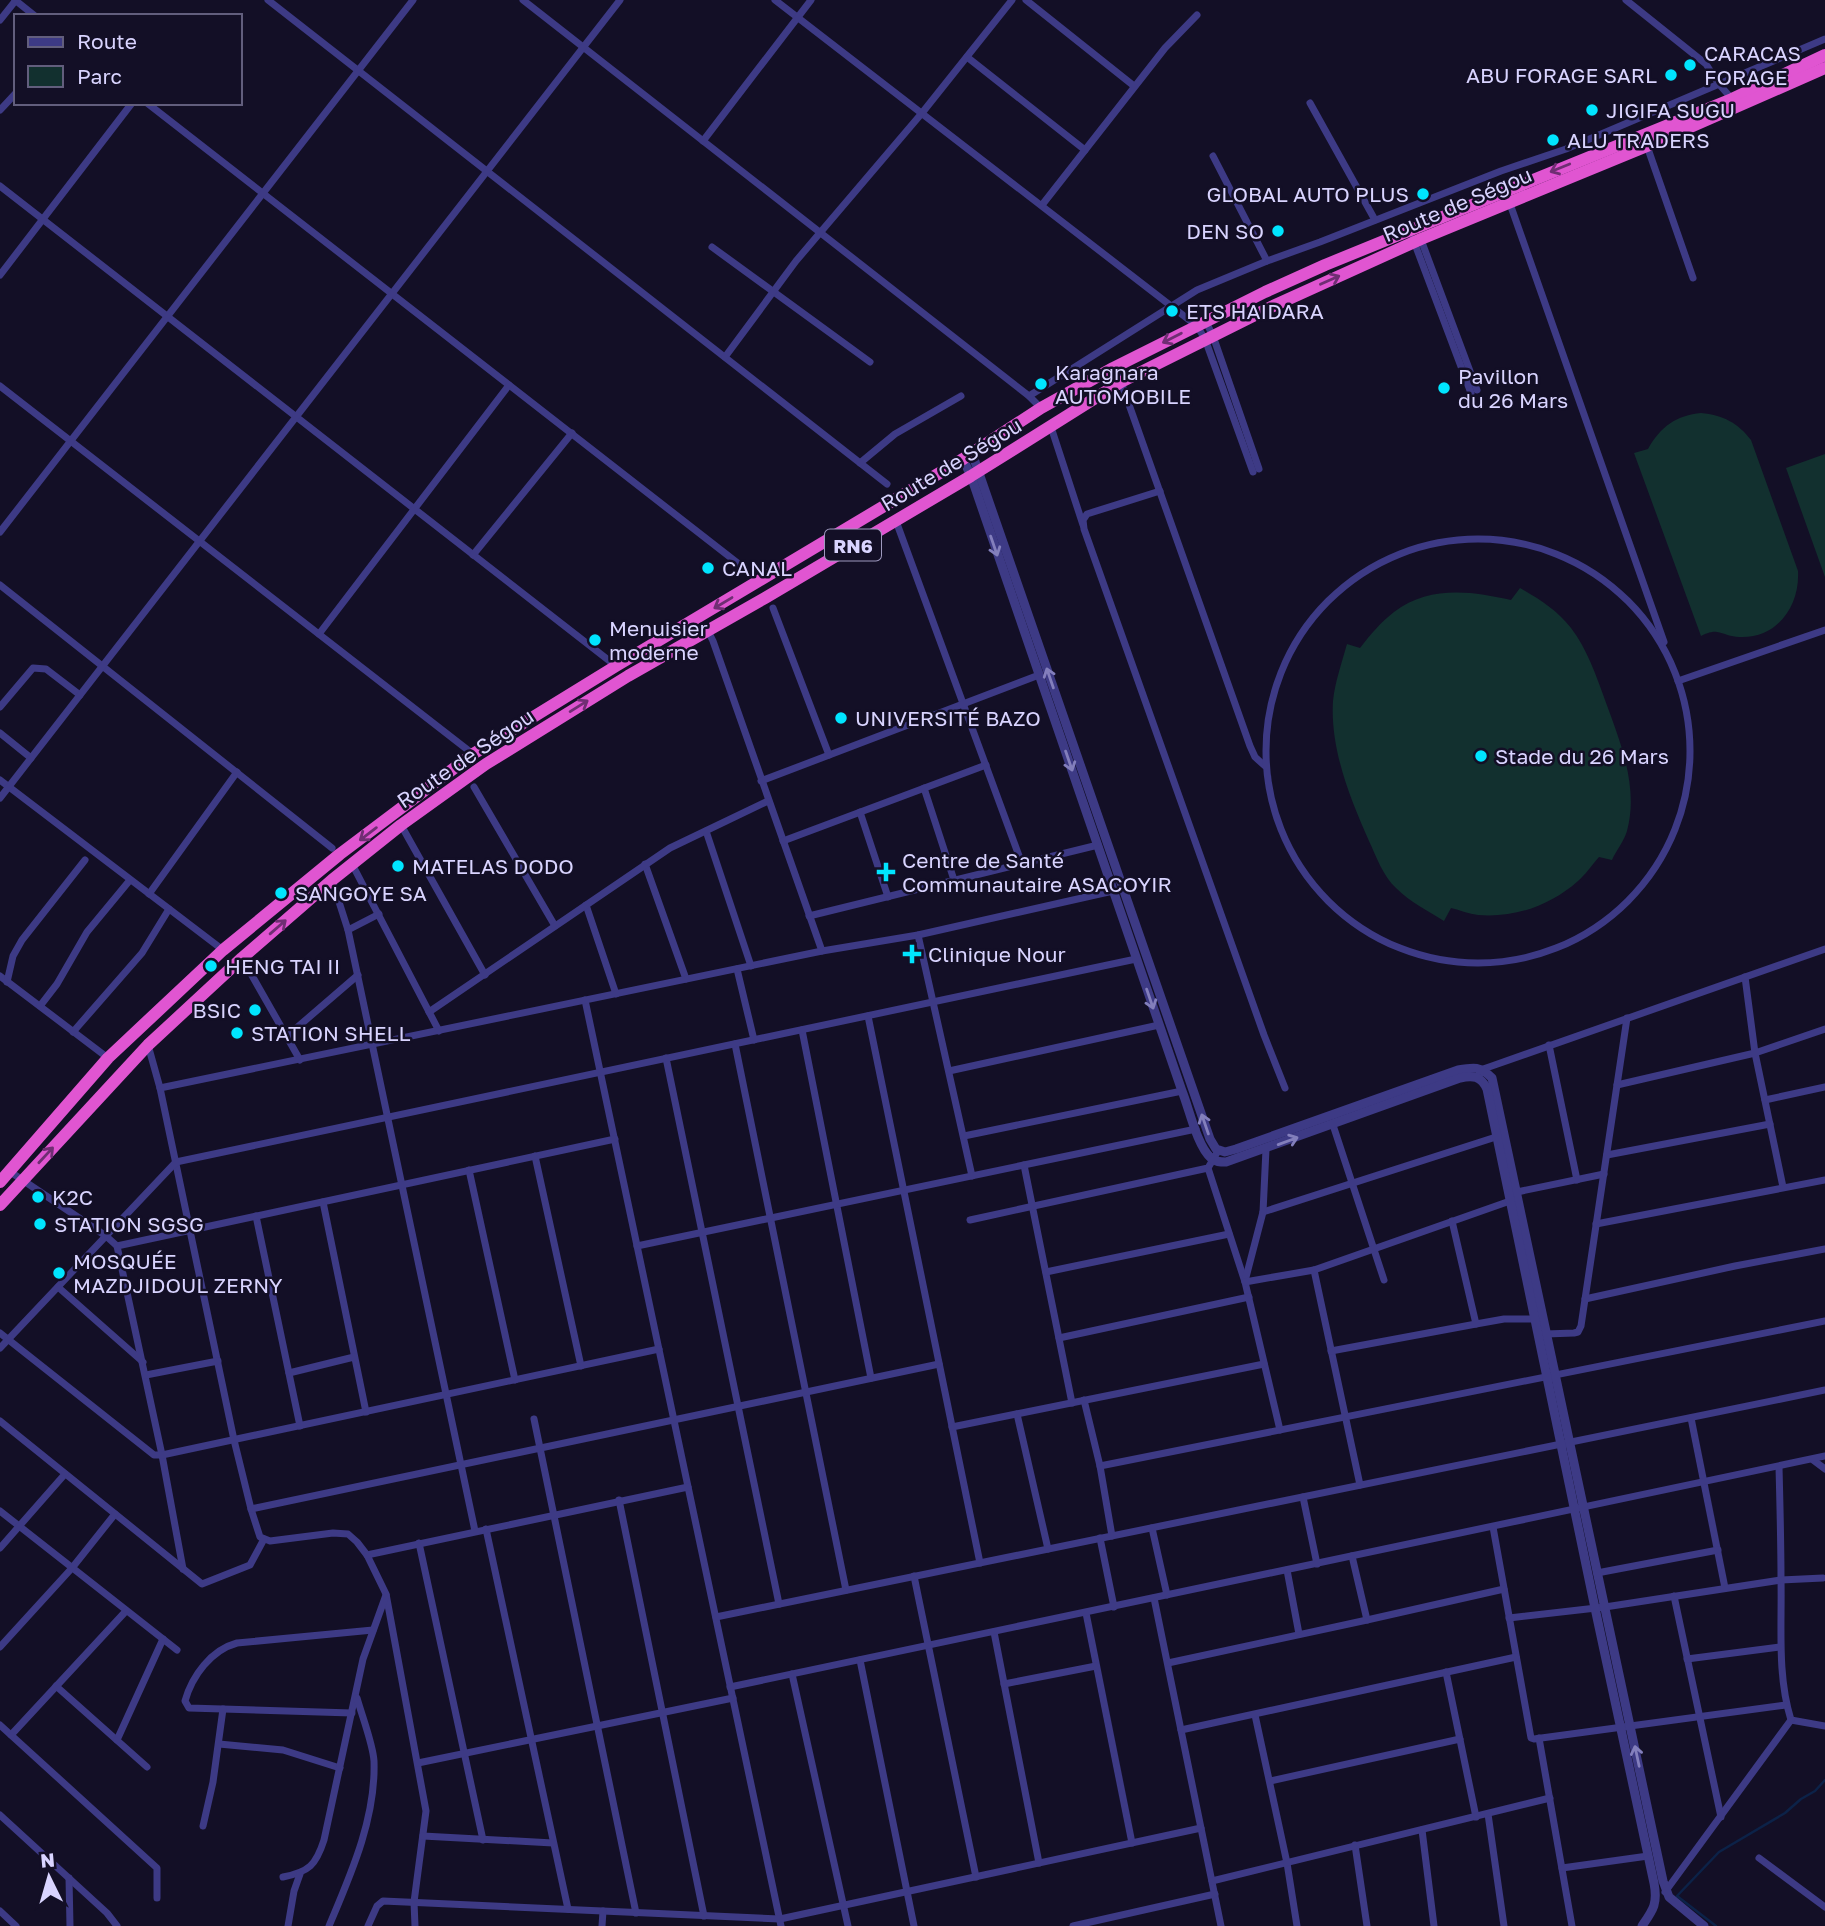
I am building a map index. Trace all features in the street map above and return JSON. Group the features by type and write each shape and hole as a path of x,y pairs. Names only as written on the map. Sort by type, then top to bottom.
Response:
{"highway":[{"name":"Route de Ségou","path":"3,1177 108,1058 223,950 340,855 473,754 967,456 1041,408 1113,368 1265,292 1507,196 1732,99 1825,55"},
{"name":"Route de Ségou","path":"1507,196 1647,146 1825,68"},
{"name":"Route de Ségou","path":"0,1205 148,1045 242,958 401,825 486,764 628,676 896,521 1121,382 1415,234"}],"street":[{"path":"0,20 15,0 32,14"},
{"path":"268,0 887,484"},
{"path":"0,532 413,0"},
{"path":"523,0 1030,396 1041,408"},
{"path":"0,798 620,0"},
{"path":"775,0 1172,305 1202,324 1256,471"},
{"path":"703,141 811,0"},
{"path":"724,357 796,261 922,113 1012,0"},
{"path":"1026,0 1135,86"},
{"path":"1626,0 1706,64 1732,99"},
{"path":"1042,205 1165,48 1197,15"},
{"path":"1030,396 1197,290 1501,171 1566,149 1825,39"},
{"path":"967,57 1085,150"},
{"path":"0,110 14,95"},
{"path":"1310,103 1375,220"},
{"path":"0,275 130,105"},
{"path":"150,105 744,568"},
{"path":"1647,146 1693,278"},
{"path":"1213,156 1267,261"},
{"path":"0,186 616,666"},
{"path":"1507,196 1678,681 1686,716 1689,762 1682,808 1667,848 1653,872 1638,889 1599,925 1555,948 1523,958 1472,962 1417,953 1395,945 1352,921 1332,905 1295,858 1275,813 1265,766 1265,743 1278,679 1302,631 1316,613 1352,581 1383,561 1405,551 1432,543 1479,539 1535,547 1563,557 1590,570 1636,610 1653,630 1673,668"},
{"path":"1415,234 1474,391"},
{"path":"712,247 870,362"},
{"path":"1113,368 1121,382 1250,746 1255,757 1265,766"},
{"path":"319,634 509,385"},
{"path":"0,386 473,754"},
{"path":"860,463 895,434 961,396"},
{"path":"1051,426 1084,529 1285,1088"},
{"path":"473,555 572,433"},
{"path":"967,456 1210,1139 1229,1234 1249,1297 1280,1430"},
{"path":"975,473 1039,675 1136,959 1201,1143 1213,1160 1226,1162 1266,1149 1480,1073 1549,1045 1825,949"},
{"path":"1084,529 1083,520 1087,514 1160,491"},
{"path":"896,521 1022,864"},
{"path":"0,585 332,848"},
{"path":"773,608 829,755"},
{"path":"1678,681 1825,630"},
{"path":"708,631 822,951"},
{"path":"0,707 33,668 46,670 80,695"},
{"path":"761,780 1039,675"},
{"path":"0,733 32,758"},
{"path":"783,841 986,765"},
{"path":"149,894 237,772"},
{"path":"0,780 223,950"},
{"path":"474,787 555,926"},
{"path":"924,789 954,880"},
{"path":"429,1012 670,848 768,801"},
{"path":"860,812 888,897"},
{"path":"401,825 485,975"},
{"path":"706,831 751,966"},
{"path":"809,916 1098,845"},
{"path":"7,982 13,956 22,940 85,860"},
{"path":"352,864 439,1031"},
{"path":"645,864 687,979"},
{"path":"40,1006 57,985 87,932 130,880"},
{"path":"332,880 348,930 358,975 475,1531"},
{"path":"160,1088 822,951 918,934 1113,891"},
{"path":"586,905 616,994"},
{"path":"74,1032 142,953 169,909"},
{"path":"348,930 379,915"},
{"path":"918,934 972,1176"},
{"path":"242,958 300,1060"},
{"path":"0,1348 176,1162 1136,959"},
{"path":"737,969 754,1040"},
{"path":"286,1037 358,975"},
{"path":"0,976 108,1058"},
{"path":"1745,977 1755,1053 1783,1187"},
{"path":"585,1000 780,1923"},
{"path":"868,1016 980,1563"},
{"path":"1546,1334 1578,1332 1627,1018"},
{"path":"949,1071 1159,1025"},
{"path":"1617,1085 1755,1053 1825,1029"},
{"path":"802,1030 871,1378"},
{"path":"734,1044 846,1590"},
{"path":"148,1045 160,1088 234,1440 250,1509 260,1537 270,1541 333,1533 348,1534 367,1555 386,1594 426,1811 414,1902 415,1926"},
{"path":"1549,1045 1577,1180"},
{"path":"666,1058 779,1604"},
{"path":"970,1220 1033,1207 1213,1160 1225,1152 1458,1070 1470,1068 1480,1073 1500,1136 1625,1727 1656,1894 1653,1910 1642,1926"},
{"path":"1765,1101 1825,1087"},
{"path":"964,1136 1182,1091"},
{"path":"1607,1155 1770,1124"},
{"path":"1333,1125 1384,1280"},
{"path":"637,1246 1196,1129"},
{"path":"1263,1212 1500,1136"},
{"path":"117,1246 614,1139"},
{"path":"1245,1282 1263,1212 1266,1149"},
{"path":"535,1156 581,1366"},
{"path":"1024,1165 1072,1403"},
{"path":"469,1170 515,1380"},
{"path":"1245,1282 1314,1270 1452,1221 1512,1196 1604,1174"},
{"path":"3,1177 22,1181 117,1246 146,1375 183,1569"},
{"path":"1596,1224 1825,1180"},
{"path":"323,1202 366,1412"},
{"path":"256,1216 300,1426"},
{"path":"1452,1221 1476,1324"},
{"path":"1046,1272 1229,1234"},
{"path":"1585,1299 1735,1265 1825,1249"},
{"path":"1314,1270 1360,1485"},
{"path":"58,1287 143,1362"},
{"path":"1059,1338 1249,1297"},
{"path":"1331,1351 1476,1324 1539,1318"},
{"path":"1539,1318 1546,1334 1551,1376"},
{"path":"1100,1466 1825,1321"},
{"path":"0,1334 154,1455 659,1349"},
{"path":"289,1373 354,1357"},
{"path":"146,1375 218,1361"},
{"path":"250,1509 939,1364"},
{"path":"952,1427 1264,1364"},
{"path":"716,1617 1825,1390"},
{"path":"1084,1400 1100,1466 1112,1536"},
{"path":"1017,1414 1048,1549"},
{"path":"1691,1418 1725,1588"},
{"path":"534,1419 636,1913"},
{"path":"0,1421 202,1584 250,1565 264,1539"},
{"path":"730,1687 1825,1456"},
{"path":"1813,1460 1825,1469"},
{"path":"1779,1467 1782,1580 1780,1647 1786,1705 1791,1720"},
{"path":"0,1548 65,1474"},
{"path":"367,1555 688,1487"},
{"path":"1303,1497 1317,1564"},
{"path":"620,1500 704,1916"},
{"path":"1579,1509 1597,1573 1600,1607"},
{"path":"0,1511 177,1650"},
{"path":"0,1647 72,1568 116,1514"},
{"path":"1493,1527 1530,1736 1534,1739 1786,1705"},
{"path":"1152,1528 1167,1595"},
{"path":"486,1529 568,1909"},
{"path":"1100,1538 1114,1607"},
{"path":"419,1543 483,1840"},
{"path":"1597,1573 1718,1550"},
{"path":"1352,1556 1367,1620"},
{"path":"1287,1570 1299,1634"},
{"path":"914,1576 976,1877"},
{"path":"1509,1618 1782,1580 1823,1578"},
{"path":"1168,1663 1504,1589"},
{"path":"283,1877 300,1874 318,1857 363,1659 386,1594"},
{"path":"1674,1596 1721,1817"},
{"path":"1154,1598 1222,1926"},
{"path":"10,1735 126,1611"},
{"path":"1086,1613 1132,1843"},
{"path":"352,1713 189,1708 185,1701 188,1688 199,1672 215,1653 225,1646 373,1630"},
{"path":"994,1632 1039,1863"},
{"path":"117,1740 163,1639"},
{"path":"1687,1659 1780,1647"},
{"path":"1181,1730 1516,1657"},
{"path":"860,1660 914,1926"},
{"path":"1004,1684 1096,1666"},
{"path":"1446,1672 1476,1816"},
{"path":"792,1674 848,1926"},
{"path":"56,1686 147,1768"},
{"path":"329,1926 346,1885 372,1806 374,1758 356,1695"},
{"path":"418,1763 733,1698"},
{"path":"203,1826 214,1782 223,1709"},
{"path":"1255,1715 1287,1863 1297,1926"},
{"path":"1665,1892 1791,1720"},
{"path":"1791,1720 1825,1727"},
{"path":"0,1725 157,1868 157,1898"},
{"path":"1625,1727 1665,1892 1704,1926"},
{"path":"1539,1738 1572,1926"},
{"path":"1269,1781 1460,1739"},
{"path":"219,1744 283,1750 340,1768"},
{"path":"1212,1881 1550,1798"},
{"path":"1488,1814 1504,1926"},
{"path":"0,1815 107,1913 117,1926"},
{"path":"368,1926 378,1903 383,1901 704,1916 780,1923 844,1905 1201,1828"},
{"path":"1422,1830 1434,1926"},
{"path":"423,1836 553,1843"},
{"path":"1355,1845 1367,1926"},
{"path":"1562,1868 1648,1856"},
{"path":"1759,1858 1825,1907"},
{"path":"288,1926 293,1891 300,1874"},
{"path":"69,1878 70,1926"},
{"path":"1073,1926 1215,1894"},
{"path":"0,1911 16,1926"},
{"path":"602,1926 603,1911"}],"green space":[{"path":"1701,413 1729,421 1751,440 1798,571 1795,596 1784,618 1765,632 1753,636 1736,637 1715,632 1701,636 1634,453 1648,449 1658,434 1677,419"},
{"path":"1825,454 1825,577 1786,468"},
{"name":"Stade du 26 Mars","path":"1520,588 1547,605 1566,622 1591,662 1626,764 1631,798 1627,831 1612,860 1599,857 1578,881 1544,904 1518,912 1491,915 1451,908 1444,921 1401,893 1387,878 1377,859 1355,808 1338,755 1333,719 1335,687 1347,644 1360,648 1385,620 1407,603 1422,597 1451,592 1511,600"}],"waterway":[{"path":"1716,1926 1677,1896 1719,1852 1785,1813 1815,1791 1825,1780"}],"place":[{"name":"CARACAS FORAGE","path":"1690,65"},
{"name":"ABU FORAGE SARL","path":"1671,75"},
{"name":"JIGIFA SUGU","path":"1592,110"},
{"name":"ALU TRADERS","path":"1553,140"},
{"name":"GLOBAL AUTO PLUS","path":"1423,194"},
{"name":"DEN SO","path":"1278,231"},
{"name":"ETS HAIDARA","path":"1172,311"},
{"name":"Karagnara AUTOMOBILE","path":"1041,384"},
{"name":"Pavillon du 26 Mars","path":"1444,388"},
{"name":"CANAL","path":"708,568"},
{"name":"Menuisier moderne","path":"595,640"},
{"name":"UNIVERSITÉ BAZO","path":"841,718"},
{"name":"Stade du 26 Mars","path":"1481,756"},
{"name":"MATELAS DODO","path":"398,866"},
{"name":"Centre de Santé Communautaire ASACOYIR","path":"886,872"},
{"name":"SANGOYE SA","path":"281,893"},
{"name":"Clinique Nour","path":"912,954"},
{"name":"HENG TAI II","path":"211,966"},
{"name":"BSIC","path":"255,1010"},
{"name":"STATION SHELL","path":"237,1033"},
{"name":"K2C","path":"38,1197"},
{"name":"STATION SGSG","path":"40,1224"},
{"name":"MOSQUÉE MAZDJIDOUL ZERNY","path":"59,1273"}]}
